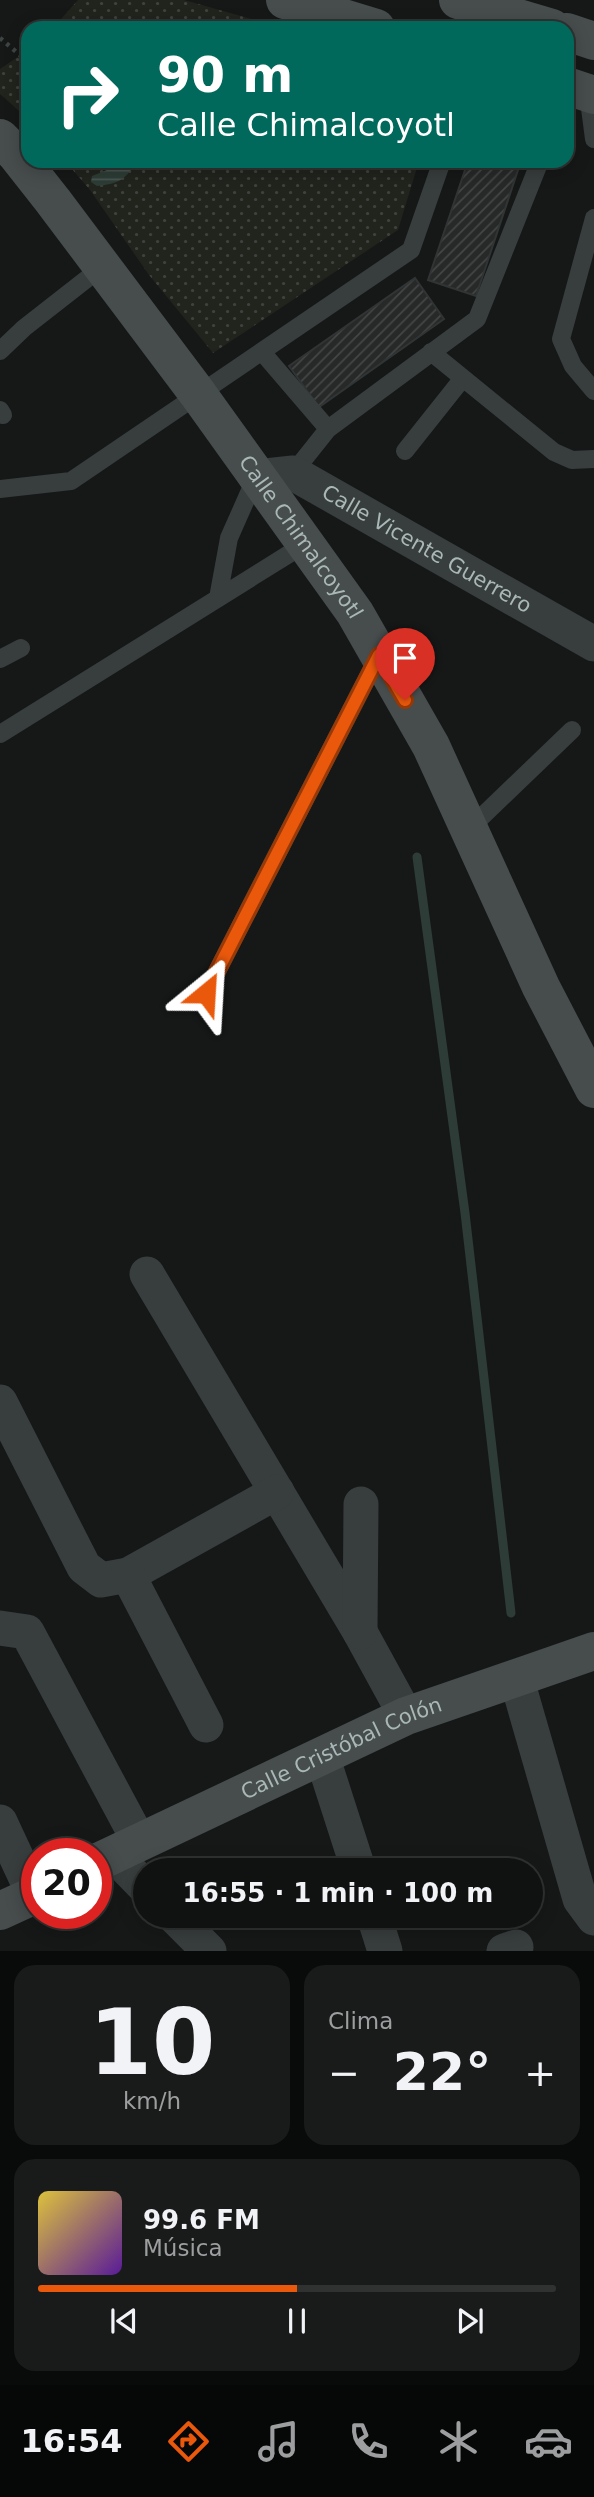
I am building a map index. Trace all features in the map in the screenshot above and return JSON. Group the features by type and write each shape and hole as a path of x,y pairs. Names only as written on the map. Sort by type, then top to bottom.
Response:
{"main road":[{"path":"285,0 353,21"},
{"path":"458,0 528,21"},
{"path":"574,35 594,41"},
{"name":"Calle Chimalcoyotl","path":"0,138 21,161"},
{"name":"Calle Chimalcoyotl","path":"26,168 198,394 274,475 305,544 355,612 430,746 541,987 594,1089"},
{"name":"Calle Cristóbal Colón","path":"116,1853 406,1716 594,1651"},
{"path":"0,1911 21,1901"}],"street":[{"name":"Calle Vicente Guerrero","path":"274,475 594,644"},
{"path":"147,1274 360,1632 406,1716"},
{"path":"0,1402 83,1567 101,1580 128,1575 277,1492"},
{"path":"360,1632 361,1504"},
{"path":"128,1575 206,1725"},
{"path":"0,1628 27,1632 116,1853 133,1873"},
{"path":"516,1677 580,1899 594,1918"},
{"path":"323,1756 355,1858"},
{"path":"0,1822 21,1866"},
{"path":"186,1928 209,1951"},
{"path":"378,1928 385,1951"}],"lane":[{"path":"577,91 594,139"},
{"path":"0,489 71,481 411,250 440,168"},
{"path":"218,598 229,538 274,475 328,429 477,319 537,168"},
{"path":"594,218 561,339 573,366 594,391"},
{"path":"0,351 24,328 102,267"},
{"path":"262,352 328,429"},
{"path":"431,352 554,452 572,460 594,459"},
{"path":"405,451 463,379"},
{"path":"0,734 305,544"},
{"path":"0,659 20,648"},
{"path":"206,993 379,655"},
{"path":"469,830 572,730"}],"path":[{"path":"0,37 21,56"}],"shaded area":[{"path":"78,0 184,0 258,21 59,21"},
{"path":"21,55 21,113 0,94 0,69"},
{"path":"71,168 417,168 398,230 213,353 149,275 90,190"},
{"path":"112,168 132,168 125,177 110,184 97,186 91,182 92,176"}],"building":[{"path":"466,168 519,168 476,296 428,280"},
{"path":"415,278 444,319 319,407 289,366"}],"waterway":[{"path":"417,857 465,1213 511,1613"}],"route":[{"path":"206,993 379,655 405,700"}]}
